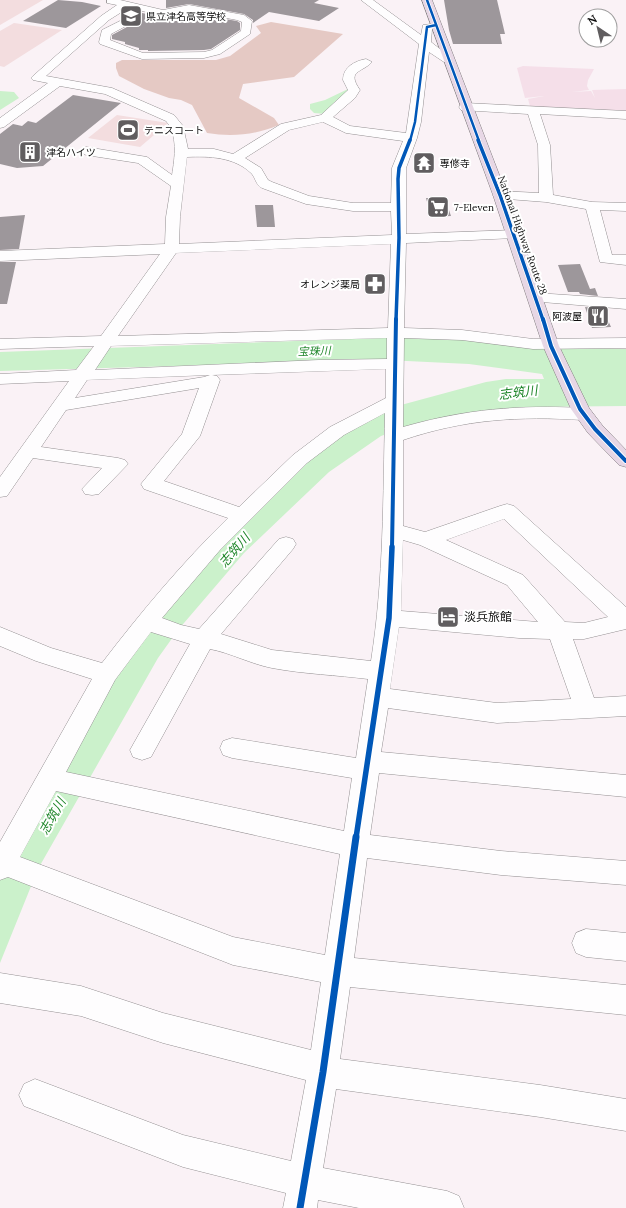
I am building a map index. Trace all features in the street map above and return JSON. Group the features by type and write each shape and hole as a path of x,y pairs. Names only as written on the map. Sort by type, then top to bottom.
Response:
{"highway":[{"name":"National Highway Route 28","path":"427,0 465,107 500,195 551,344 582,412 626,461"}],"street":[{"path":"106,0 163,13 189,8 240,16 248,21 246,32 216,52 202,55 142,56 104,42 106,32 135,17 131,14 140,8"},
{"path":"366,0 448,60"},
{"path":"0,491 172,248 172,216 181,141 178,126 170,118 108,91 37,78 105,18 125,5"},
{"path":"302,1194 324,1070 355,845 389,618 393,531 399,168 415,122 427,27 436,25"},
{"path":"234,159 285,127 323,118 351,95 354,90 351,86 349,76 351,70 354,67 366,62"},
{"path":"0,124 57,82"},
{"path":"465,107 626,115"},
{"path":"306,110 356,131 410,138"},
{"path":"533,111 544,145 546,198"},
{"path":"86,151 142,160 177,184"},
{"path":"180,153 216,153 234,159 256,170 261,175 262,182 266,185 306,200 353,207 398,207"},
{"path":"500,195 546,198 592,206 626,207"},
{"path":"592,206 605,259 626,260"},
{"path":"0,256 514,234"},
{"path":"536,298 566,298 604,304 626,304"},
{"path":"0,344 397,334 462,335 533,344 626,343"},
{"path":"0,379 83,373 395,364"},
{"path":"60,406 258,372 261,368"},
{"path":"211,380 191,436 151,484 241,515"},
{"path":"395,402 347,425 319,443 241,515 212,545 147,621 107,674 1,865 233,951 337,971 626,1000"},
{"path":"395,434 424,426 479,416 521,412 582,412"},
{"path":"27,451 118,464 92,489"},
{"path":"426,539 507,511 626,621"},
{"path":"393,531 426,539 515,580 559,631 586,708"},
{"path":"142,750 204,639 286,544"},
{"path":"389,618 519,630 559,631 584,631 626,621"},
{"path":"147,621 176,633 233,645 247,652 272,659 381,671"},
{"path":"0,636 44,655 107,674"},
{"path":"377,697 497,713 626,706"},
{"path":"232,748 368,766 626,786"},
{"path":"49,779 355,845 501,863 626,873"},
{"path":"586,943 626,947"},
{"path":"0,988 81,1001 162,1028 324,1070 626,1115"},
{"path":"35,1095 302,1194 447,1208"}],"shaded area":[{"path":"0,0 43,0 0,25"},
{"path":"271,22 343,34 294,77 243,84 239,98 274,118 279,125 261,131 234,135 207,133 192,105 181,100 169,98 144,89 119,76 116,68 116,63 122,60 216,60 230,56 261,33 256,26"},
{"path":"14,23 62,30 4,67 0,66 0,31"},
{"path":"523,66 594,69 588,80 587,86 589,90 572,92 591,91 595,98 592,90 626,89 626,114 603,113 600,109 601,113 531,110 528,99 544,96 525,98 517,68"},
{"name":"テニスコート","path":"117,115 168,123 140,147 88,138"}],"water":[{"path":"348,89 350,90 325,114 314,113 310,109 310,104 325,100"},
{"path":"0,91 14,92 19,98 0,110"},
{"path":"406,337 455,337 531,346 626,349 626,406 524,407 403,428 381,436 329,472 244,553 178,630 158,658 38,869 0,963 0,880 113,674 247,514 347,429 401,405 486,382 506,379 544,379 542,374 469,364 386,360 0,371 0,352"}],"building":[{"path":"58,0 82,2 101,6 66,28 23,21"},
{"path":"166,0 319,0 314,3 339,8 319,21 269,12 253,23 253,20 244,14 189,4 166,8"},
{"path":"444,0 497,0 505,34 500,34 502,44 453,44"},
{"name":"県立津名高等学校","path":"142,13 163,17 189,13 237,21 240,23 240,30 211,49 204,50 139,50 139,48 125,44 125,42 112,39 112,35 140,20"},
{"path":"73,95 121,103 43,166 17,168 0,164 0,134 13,124 22,126 28,121 36,123"},
{"name":"7-Eleven","path":"426,198 445,198 451,216 431,217"},
{"path":"255,205 273,205 275,227 257,227"},
{"path":"25,215 19,249 0,250 0,217"},
{"path":"0,262 16,262 7,304 0,304"},
{"path":"580,264 590,289 595,288 598,296 580,294 579,292 568,292 558,265"},
{"path":"585,307 603,309 611,327 592,328"}],"cycle path":[{"path":"427,0 474,129 500,195 551,346 580,409 595,429 626,461"},
{"path":"300,1208 323,1072 389,618 392,578 395,364 399,238 398,179 399,168 411,138 415,122 427,27 436,25"}],"place":[{"name":"県立津名高等学校","path":"131,16"},
{"name":"テニスコート","path":"128,130"},
{"name":"津名ハイツ","path":"30,152"},
{"name":"専修寺","path":"424,163"},
{"name":"7-Eleven","path":"438,207"},
{"name":"オレンジ薬局","path":"375,284"},
{"name":"阿波屋","path":"598,316"},
{"name":"淡兵旅館","path":"448,617"}],"water label":[{"name":"宝珠川","path":"314,351"},
{"name":"志筑川","path":"518,392"},
{"name":"志筑川","path":"234,550"},
{"name":"志筑川","path":"52,816"}]}
